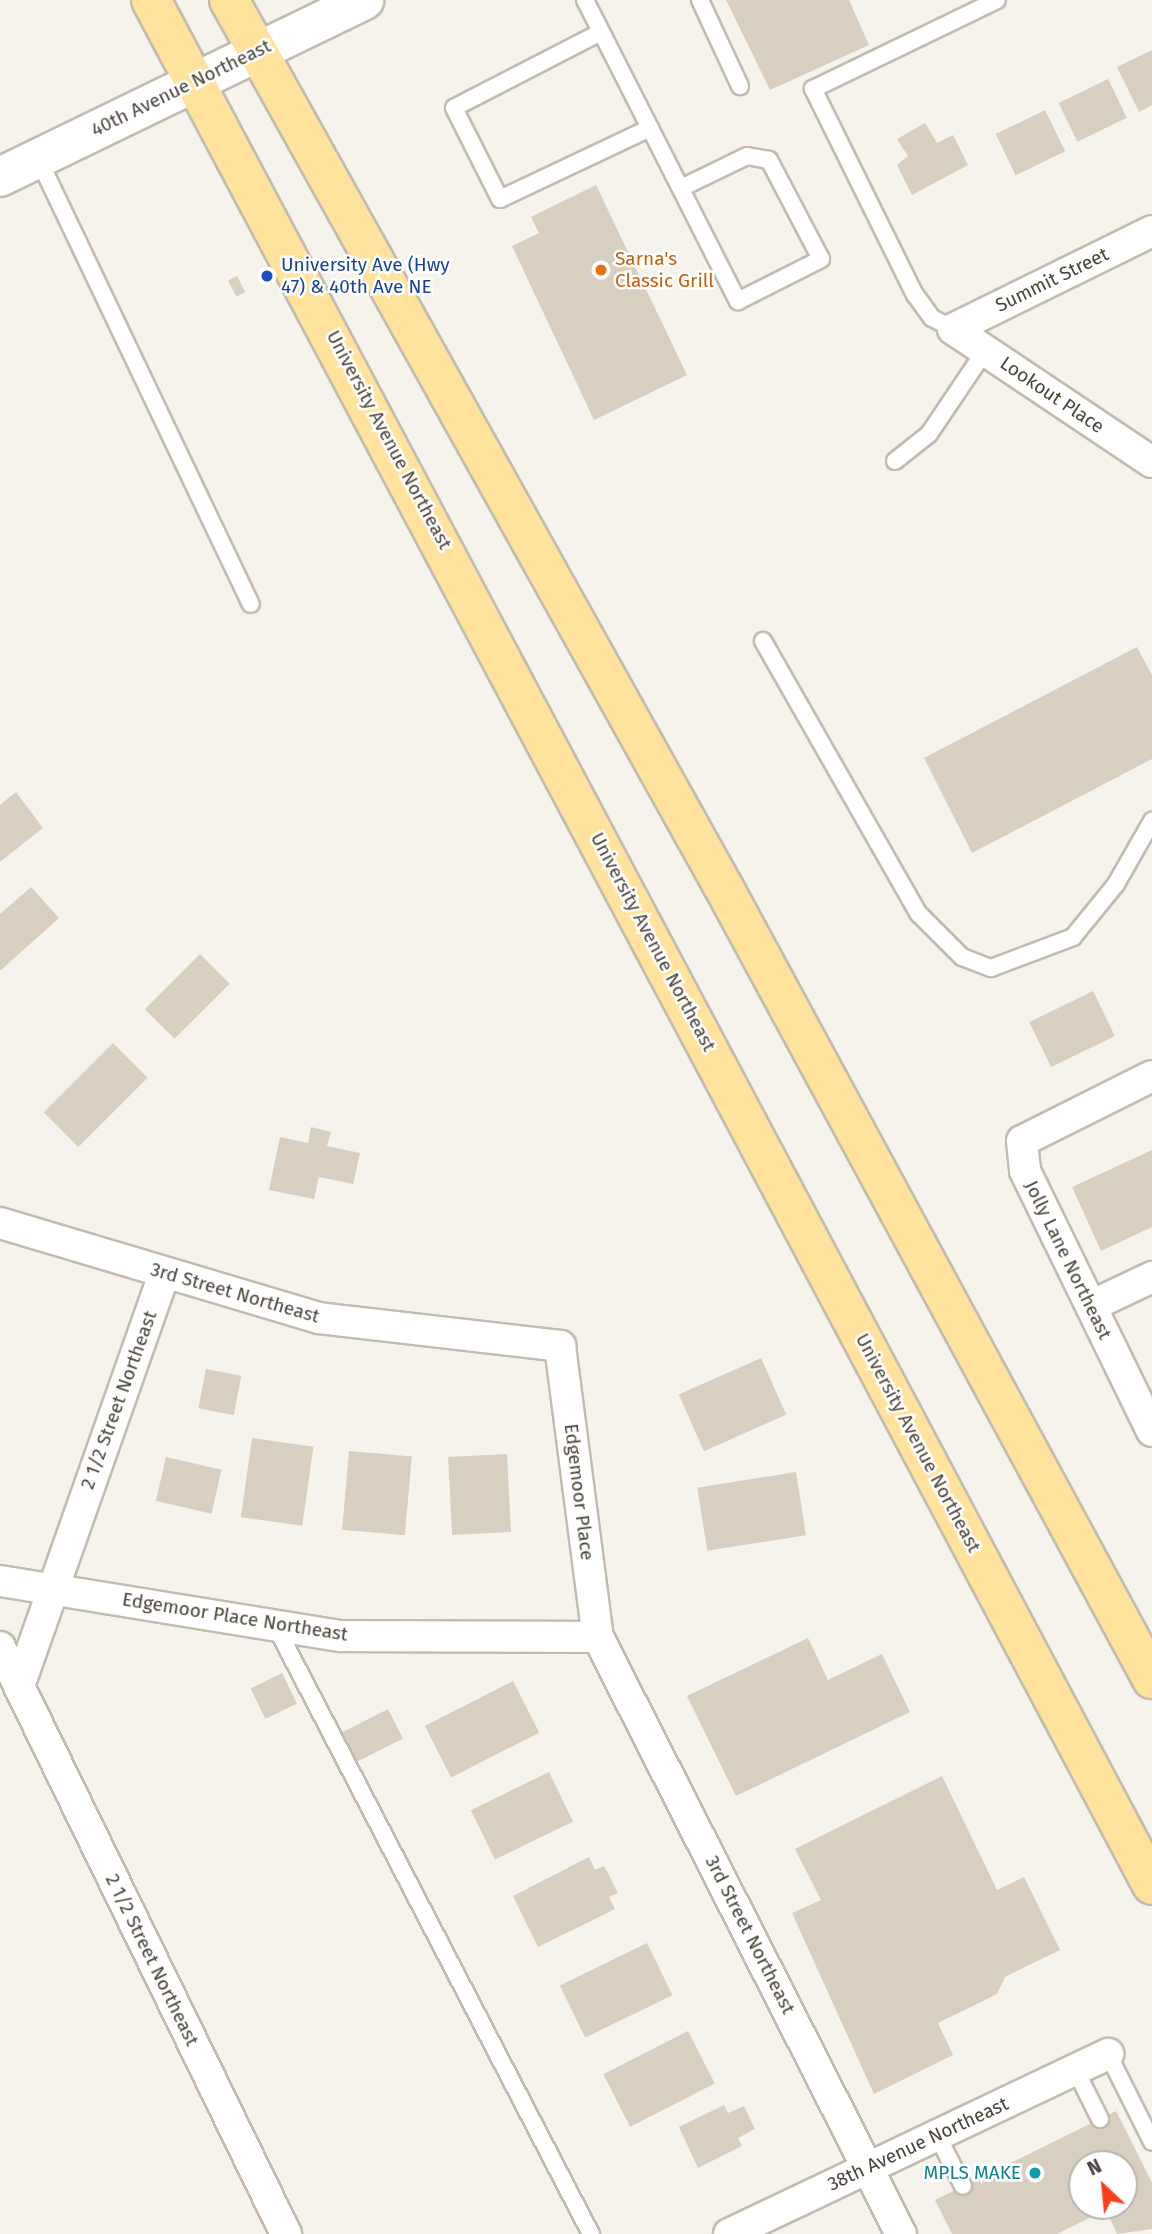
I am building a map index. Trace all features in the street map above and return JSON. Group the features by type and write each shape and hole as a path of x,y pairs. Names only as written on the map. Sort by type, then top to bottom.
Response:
{"main road":[{"name":"University Avenue Northeast","path":"151,0 197,79 1152,1885"},
{"path":"229,0 723,886 1152,1679"}],"street":[{"name":"40th Avenue Northeast","path":"0,177 363,0"},
{"name":"Summit Street","path":"953,329 1152,231"},
{"name":"Lookout Place","path":"953,329 1152,462"},
{"name":"Jolly Lane Northeast","path":"1152,1076 1022,1141 1025,1171 1152,1431"},
{"name":"3rd Street Northeast","path":"0,1223 319,1318 560,1346"},
{"name":"2 1/2 Street Northeast","path":"19,1686 164,1274"},
{"path":"1091,1306 1152,1277"},
{"name":"Edgemoor Place","path":"560,1346 598,1637"},
{"name":"Edgemoor Place Northeast","path":"0,1581 340,1636 598,1637"},
{"name":"3rd Street Northeast","path":"598,1637 901,2234"},
{"name":"2 1/2 Street Northeast","path":"0,1647 286,2234"},
{"name":"38th Avenue Northeast","path":"729,2234 1108,2054"}],"lane":[{"path":"585,0 738,301 821,259 769,160 747,156 681,188"},
{"path":"700,0 740,86"},
{"path":"953,329 932,318 915,295 813,89 997,0"},
{"path":"601,32 454,108 500,199 650,128"},
{"path":"38,158 251,604"},
{"path":"894,461 929,434 985,351"},
{"path":"763,641 919,915 962,957 991,968 1073,937 1116,884 1152,821"},
{"path":"275,1625 591,2234"},
{"path":"1108,2054 1152,2142"},
{"path":"1075,2069 1100,2119"},
{"path":"937,2135 963,2186"}],"building":[{"path":"726,0 849,0 869,45 770,90"},
{"path":"1152,50 1152,105 1139,112 1117,67"},
{"path":"1108,79 1127,118 1077,142 1059,103"},
{"path":"1045,110 1065,151 1016,175 996,134"},
{"path":"925,123 937,143 953,135 968,165 912,195 897,165 908,156 897,139"},
{"path":"596,185 687,375 594,420 512,246 539,233 531,217"},
{"path":"237,276 245,292 236,297 228,281"},
{"path":"1137,647 1152,675 1152,759 972,853 924,758"},
{"path":"16,792 43,828 0,862 0,805"},
{"path":"31,887 59,918 0,971 0,914"},
{"path":"200,954 230,984 175,1039 145,1009"},
{"path":"1093,991 1115,1036 1051,1067 1029,1022"},
{"path":"113,1043 148,1078 78,1147 44,1112"},
{"path":"311,1127 331,1132 327,1146 360,1153 353,1184 319,1177 314,1199 269,1190 280,1137 308,1143"},
{"path":"1152,1150 1152,1227 1101,1251 1072,1187"},
{"path":"761,1358 786,1415 704,1451 679,1395"},
{"path":"206,1369 241,1376 234,1415 198,1408"},
{"path":"252,1438 313,1447 302,1526 241,1517"},
{"path":"349,1451 412,1456 405,1535 342,1530"},
{"path":"507,1454 511,1532 452,1535 448,1457"},
{"path":"166,1457 222,1470 211,1514 156,1501"},
{"path":"796,1472 806,1535 707,1551 697,1488"},
{"path":"808,1638 828,1680 882,1654 910,1712 736,1796 687,1696"},
{"path":"282,1673 297,1704 265,1719 251,1688"},
{"path":"513,1681 539,1733 451,1778 425,1726"},
{"path":"388,1709 403,1738 358,1762 343,1732"},
{"path":"549,1772 573,1821 495,1860 471,1810"},
{"path":"942,1776 997,1890 1024,1877 1060,1950 1005,1977 997,1994 938,2023 953,2055 874,2094 792,1913 821,1900 795,1849"},
{"path":"589,1857 595,1870 604,1866 618,1893 609,1897 615,1909 538,1947 513,1896"},
{"path":"647,1943 672,1995 585,2038 560,1986"},
{"path":"688,2031 715,2084 630,2127 603,2074"},
{"path":"724,2105 728,2113 744,2106 755,2129 738,2138 742,2146 698,2168 679,2127"},
{"name":"MPLS MAKE","path":"1116,2111 1136,2150 1068,2150 1068,2220 1086,2220 1057,2234 952,2234 935,2200"},
{"name":"MPLS MAKE","path":"1138,2155 1152,2183 1152,2229 1117,2234 1111,2220 1138,2220"}],"place":[{"name":"Sarna's Classic Grill","path":"601,270"},
{"name":"University Ave (Hwy 47) & 40th Ave NE","path":"267,276"},
{"name":"MPLS MAKE","path":"1035,2173"}]}
